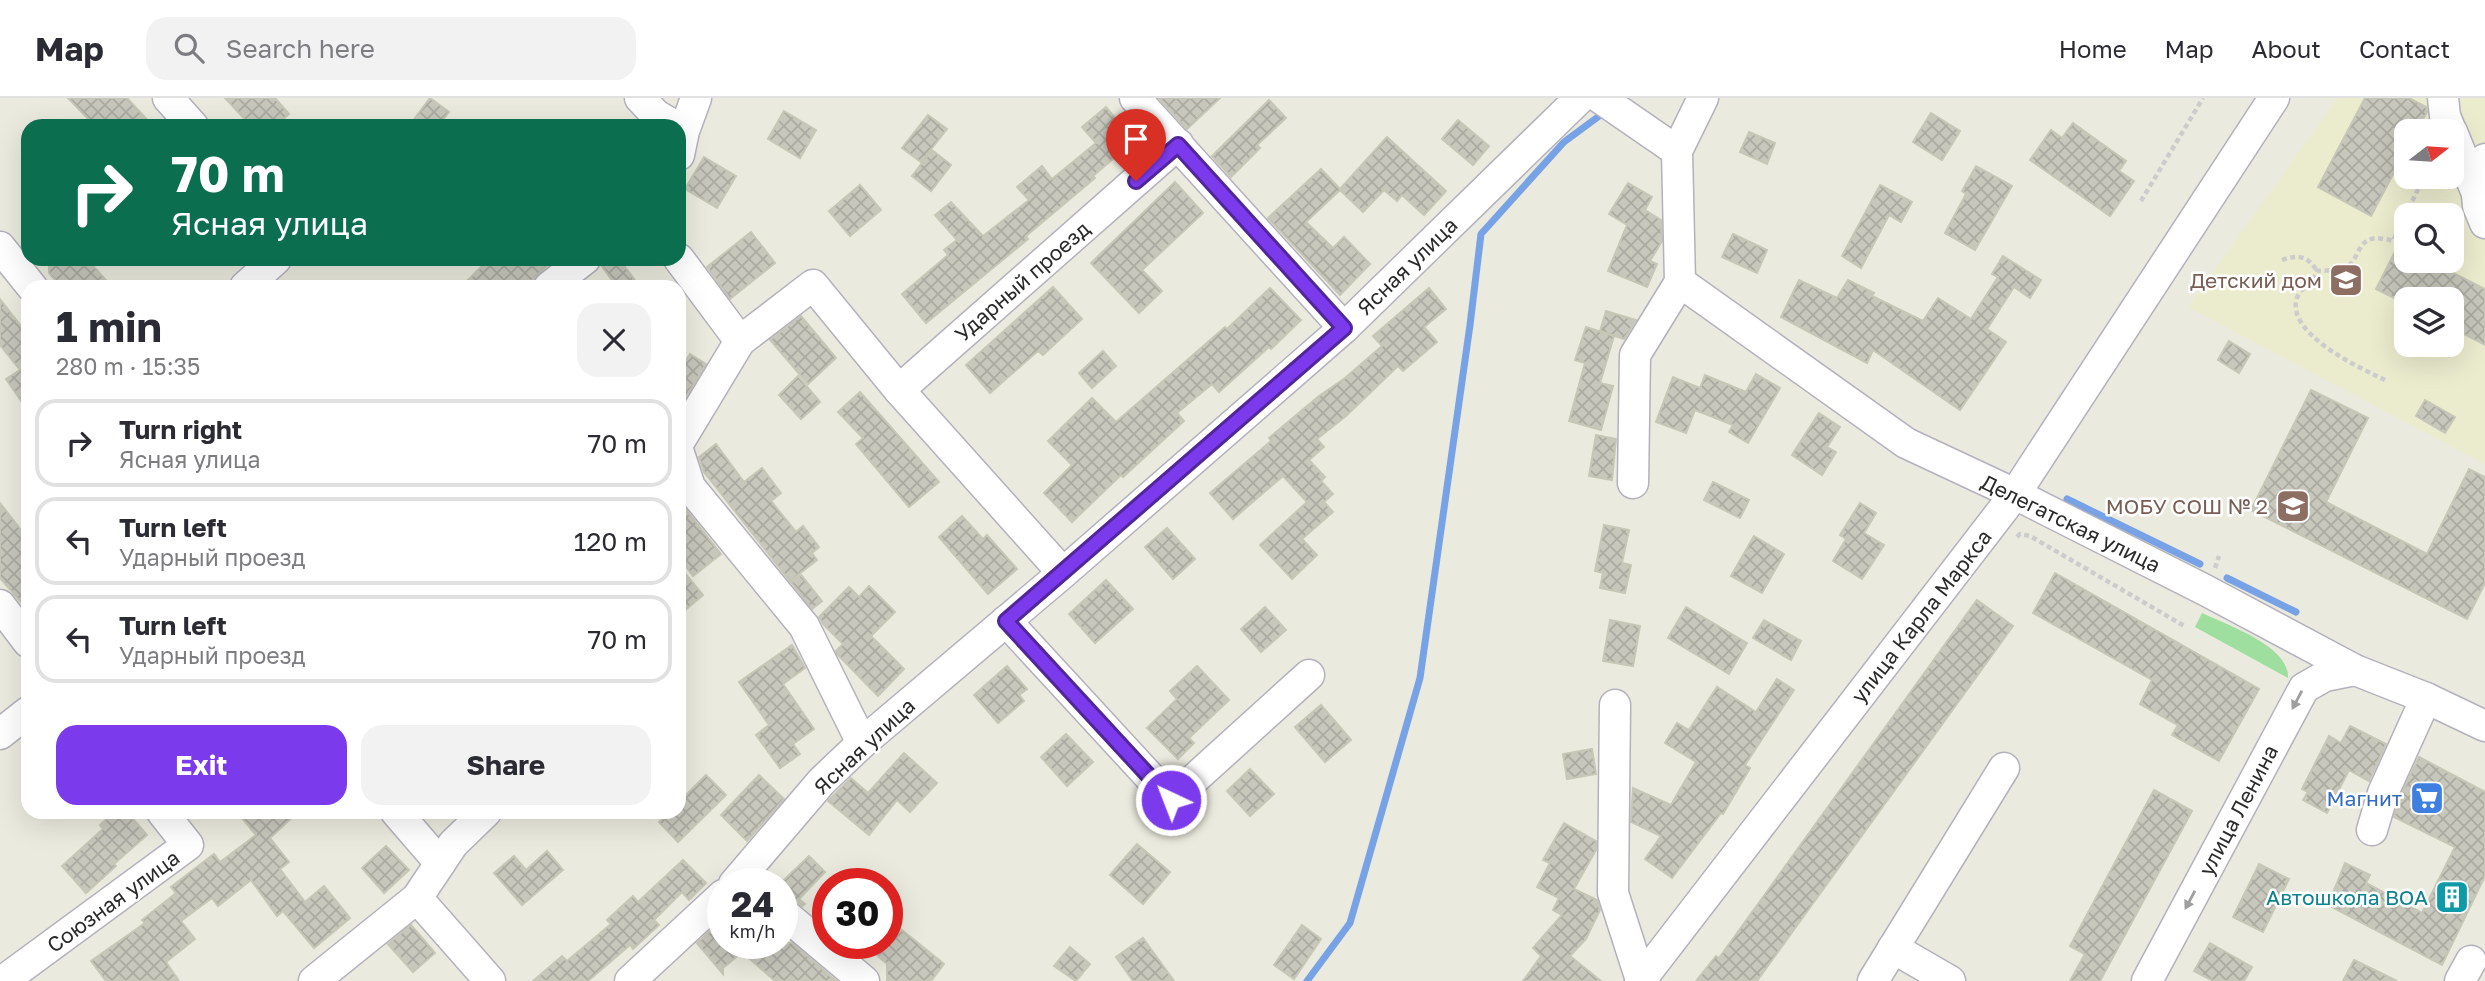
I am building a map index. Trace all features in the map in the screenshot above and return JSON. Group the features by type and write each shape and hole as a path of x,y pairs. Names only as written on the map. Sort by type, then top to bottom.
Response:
{"street":[{"path":"169,98 187,119"},
{"path":"640,98 661,119"},
{"path":"686,120 696,98"},
{"path":"1135,98 1344,328"},
{"name":"Ясная улица","path":"751,868 822,780 1344,328 1580,98"},
{"path":"1600,98 1677,151"},
{"path":"1633,483 1635,355 1680,282 1677,151 1703,98"},
{"name":"улица Карла Маркса","path":"1641,981 2015,494 2274,98"},
{"path":"2443,98 2446,119"},
{"name":"Ударный проезд","path":"899,390 1178,145"},
{"path":"2485,159 2475,172 2478,206 2485,223"},
{"path":"2464,162 2476,191"},
{"path":"1,251 26,280"},
{"path":"253,280 268,266"},
{"path":"559,280 576,266"},
{"path":"684,266 740,341"},
{"name":"Делегатская улица","path":"1680,282 1906,443 2015,494 2205,590 2355,670 2426,698 2485,726"},
{"path":"686,430 740,341 813,285 899,390 1054,563"},
{"path":"686,475 690,487 804,626 862,743"},
{"path":"0,605 21,633"},
{"path":"1006,621 1171,800 1308,675"},
{"name":"улица Ленина","path":"2147,981 2304,688 2325,676 2355,670"},
{"path":"2372,830 2383,793 2426,698"},
{"name":"улица Карла Маркса","path":"1615,705 1613,893 1641,981"},
{"path":"0,734 21,718"},
{"path":"1873,981 2004,768"},
{"name":"Союзная улица","path":"3,981 188,845 168,819"},
{"path":"402,819 440,863"},
{"path":"314,981 417,898 453,844 479,819"},
{"path":"417,898 490,981"},
{"name":"Ясная улица","path":"630,981 707,912"},
{"path":"798,925 864,981"},
{"path":"1893,948 1950,981"}],"path":[{"path":"2141,201 2203,98"},
{"path":"2317,271 2341,271 2349,266 2364,243 2380,237 2393,241 2418,189"},
{"path":"2282,260 2301,256 2311,262 2317,271 2315,280 2297,295 2295,304 2303,325 2343,359 2385,380"},
{"path":"2014,541 2020,534 2030,536 2186,627"},
{"path":"2214,569 2219,556"}],"shaded area":[{"name":"Детский дом","path":"2338,98 2485,98 2485,464 2188,307"}],"green space":[{"path":"2202,613 2241,630 2268,647 2279,656 2286,667 2288,678 2195,627"}],"building":[{"path":"68,98 127,98 146,119 88,119"},
{"path":"225,98 275,98 289,114 284,119 244,119"},
{"path":"430,98 449,112 444,119 414,119"},
{"path":"1159,98 1220,98 1187,129"},
{"path":"2365,98 2409,98 2426,107 2427,112 2423,119 2394,119 2394,173 2371,216 2318,187"},
{"path":"1269,100 1286,118 1257,145 1260,148 1231,177 1212,156"},
{"path":"1106,107 1134,141 1026,236 1028,239 926,323 902,294 948,255 944,250 957,240 935,215 951,202 983,236 1029,200 1017,187 1042,166 1052,179 1096,143 1082,127"},
{"path":"784,111 816,130 800,158 768,139"},
{"path":"1931,113 1960,131 1942,160 1913,142"},
{"path":"928,115 947,129 921,162 902,148"},
{"path":"1458,120 1489,146 1473,165 1442,139"},
{"path":"2073,123 2126,161 2119,171 2134,181 2110,216 2030,160 2051,130 2062,138"},
{"path":"1749,132 1775,143 1767,164 1740,152"},
{"path":"1387,137 1446,191 1424,215 1402,195 1397,201 1384,190 1363,212 1340,190 1306,222 1333,248 1344,237 1370,264 1340,295 1268,218 1321,169 1340,189"},
{"path":"932,150 951,165 931,191 912,176"},
{"path":"704,157 736,176 717,208 686,187"},
{"path":"1976,166 2012,186 1975,250 1945,233 1966,194 1962,191"},
{"path":"1175,182 1203,213 1142,270 1162,291 1139,313 1091,263"},
{"path":"1628,183 1652,197 1645,210 1661,220 1662,241 1650,261 1657,264 1647,287 1608,271 1627,225 1609,214"},
{"path":"860,185 881,210 850,236 829,211"},
{"path":"1880,185 1912,202 1901,222 1889,215 1861,268 1842,256"},
{"path":"751,232 775,263 730,299 707,267"},
{"path":"1733,234 1767,250 1757,273 1722,257"},
{"path":"2394,254 2394,273 2454,273 2485,289 2485,345 2464,334 2464,287 2394,287 2394,298 2376,289"},
{"path":"2003,256 2041,280 2030,298 2014,287 1987,329 2006,342 1960,410 1873,350 1867,363 1781,317 1799,280 1837,298 1848,280 1874,293 1872,296 1923,321 1938,298 1971,319 1998,277 1992,274"},
{"path":"49,266 93,266 106,280 55,280 49,273"},
{"path":"482,266 547,266 532,280 468,280"},
{"path":"602,266 624,266 635,280 612,280"},
{"path":"1053,287 1082,319 1043,355 1038,351 990,393 966,365"},
{"path":"1270,288 1301,320 1219,392 1212,384 1177,413 1184,421 1072,522 1044,493 1072,465 1048,441 1092,398 1116,422 1225,327 1227,329"},
{"path":"1429,288 1446,309 1424,327 1437,342 1403,371 1398,366 1346,416 1317,439 1324,447 1309,460 1325,477 1321,481 1333,494 1324,502 1333,512 1302,539 1317,555 1292,579 1260,545 1307,502 1283,476 1233,519 1210,493 1271,441 1269,438 1382,346 1373,336"},
{"path":"0,299 21,326 21,401 6,379 20,370 0,345"},
{"path":"1606,311 1636,320 1624,339 1600,331"},
{"path":"801,316 836,358 808,384 770,340"},
{"path":"1586,327 1614,336 1600,383 1613,386 1601,430 1569,421 1585,363 1575,360"},
{"path":"2229,341 2250,354 2239,373 2218,360"},
{"path":"1103,351 1116,366 1092,388 1079,373"},
{"path":"690,354 706,364 686,397 686,361"},
{"path":"1756,374 1780,388 1748,443 1729,432 1733,425 1695,410 1686,433 1656,422 1673,377 1700,388 1705,375 1746,392"},
{"path":"798,376 820,402 801,419 779,395"},
{"name":"МОБУ СОШ № 2","path":"2311,390 2368,418 2326,502 2427,554 2469,469 2485,477 2485,583 2467,619 2251,510"},
{"path":"860,392 939,482 909,507 856,444 863,438 838,412"},
{"path":"2425,400 2455,417 2445,433 2416,416"},
{"path":"1819,413 1840,427 1827,447 1836,452 1822,475 1792,455"},
{"path":"1596,435 1616,439 1612,480 1589,476"},
{"path":"716,444 744,482 762,468 781,493 771,501 796,532 803,526 819,547 812,553 817,560 790,581 704,472 699,457"},
{"path":"1713,482 1749,500 1740,518 1704,500"},
{"path":"0,503 21,530 21,602 0,578"},
{"path":"1860,503 1876,513 1864,533 1884,545 1862,579 1833,561 1846,539 1840,535"},
{"path":"686,510 721,554 693,576 686,566"},
{"path":"962,516 983,539 987,535 1017,569 988,594 939,537"},
{"path":"1604,525 1629,530 1622,563 1631,565 1625,593 1600,588 1603,573 1595,571"},
{"path":"1167,528 1195,559 1173,579 1145,547"},
{"path":"1754,536 1784,554 1762,593 1731,576"},
{"path":"2055,573 2259,689 2219,761 2172,735 2178,725 2140,704 2152,680 2033,613"},
{"path":"686,574 703,595 686,609"},
{"path":"801,575 822,601 812,609 791,582"},
{"path":"1106,580 1133,609 1095,643 1069,614"},
{"path":"869,586 895,612 871,636 904,669 878,696 837,654 836,651 843,644 819,617 849,587 859,597"},
{"path":"1977,600 2013,626 1757,981 1696,981 1716,956 1719,958"},
{"path":"1265,607 1286,630 1261,652 1241,629"},
{"path":"1686,607 1747,643 1729,674 1668,638"},
{"path":"1610,620 1640,626 1633,666 1603,661"},
{"path":"1764,620 1801,641 1791,660 1753,638"},
{"path":"792,645 805,668 783,684 814,729 793,744 800,754 780,768 756,735 769,725 739,682"},
{"path":"1007,666 1027,689 1019,695 1024,701 998,723 974,695"},
{"path":"1197,666 1229,700 1189,738 1194,743 1178,759 1147,728 1177,699 1170,691"},
{"path":"1777,679 1794,690 1745,765 1750,768 1723,814 1721,813 1672,878 1645,859 1661,836 1631,822 1633,788 1671,805 1696,762 1665,743 1677,723 1689,730 1717,687 1756,712"},
{"path":"1321,705 1351,740 1325,762 1295,727"},
{"path":"2350,726 2386,744 2369,781 2349,770 2327,813 2303,800 2308,792 2302,789 2329,736 2341,743"},
{"path":"1066,734 1093,762 1067,786 1041,757"},
{"path":"1592,749 1596,774 1567,779 1563,754"},
{"path":"904,753 937,783 910,812 897,800 869,835 828,801 851,778 868,793"},
{"path":"2419,757 2485,792 2485,876 2442,965 2328,905 2345,863 2370,875 2366,883 2422,913 2455,847 2394,817 2399,799"},
{"path":"1250,769 1274,794 1250,816 1227,791"},
{"path":"706,775 726,795 678,842 659,822 662,819 686,819 686,795"},
{"path":"759,775 784,799 747,841 721,815"},
{"path":"2154,790 2192,811 2100,981 2070,981 2085,954 2070,946"},
{"path":"106,819 133,819 147,835 86,893 62,866 103,829 100,825"},
{"path":"243,819 290,819 270,838 289,862 280,869 305,902 324,886 350,918 314,948 283,911 277,916 251,880 218,906 212,898 181,921 195,939 166,962 179,981 106,981 91,961 145,923 142,920 176,893 171,887 214,854 220,862 256,835"},
{"path":"1564,823 1596,841 1596,850 1574,889 1597,900 1600,910 1586,939 1570,956 1601,981 1523,981 1541,956 1533,948 1562,915 1553,910 1559,898 1537,887 1550,863 1543,860"},
{"path":"1137,844 1170,872 1143,904 1110,875"},
{"path":"386,846 409,870 384,893 362,868"},
{"path":"547,851 563,870 522,905 494,873 514,856 526,870"},
{"path":"809,856 821,868 812,868 812,886 799,899 805,904 802,906 798,902 797,868"},
{"path":"683,860 706,883 689,900 682,892 654,920 659,925 633,949 630,945 588,981 533,981 562,956 567,961 611,924 607,920 633,896 638,902"},
{"path":"2259,864 2289,879 2263,932 2233,917"},
{"path":"411,925 435,953 413,972 388,944"},
{"path":"1302,925 1321,939 1294,979 1274,965"},
{"path":"903,931 944,964 931,981 887,981 887,964 881,959 903,959"},
{"path":"707,934 707,955 697,943"},
{"path":"1143,938 1174,981 1133,981 1116,957"},
{"path":"2210,943 2252,967 2244,981 2213,981 2194,971"},
{"path":"1070,947 1090,964 1076,981 1054,966"},
{"path":"798,948 836,981 775,981 750,959 798,959"},
{"path":"710,959 734,959 723,968 723,974"},
{"path":"2354,960 2397,981 2343,981"}],"waterway":[{"path":"1307,981 1350,923 1420,678 1481,234 1564,142 1606,111"},
{"path":"2067,499 2200,564"},
{"path":"2227,578 2296,612"}],"place":[{"name":"Детский дом","path":"2346,280"},
{"name":"МОБУ СОШ № 2","path":"2293,506"},
{"name":"Магнит","path":"2427,798"},
{"name":"Автошкола ВОА","path":"2452,897"}],"route":[{"path":"1136,181 1178,145 1344,328 1006,621 1171,800"}]}
